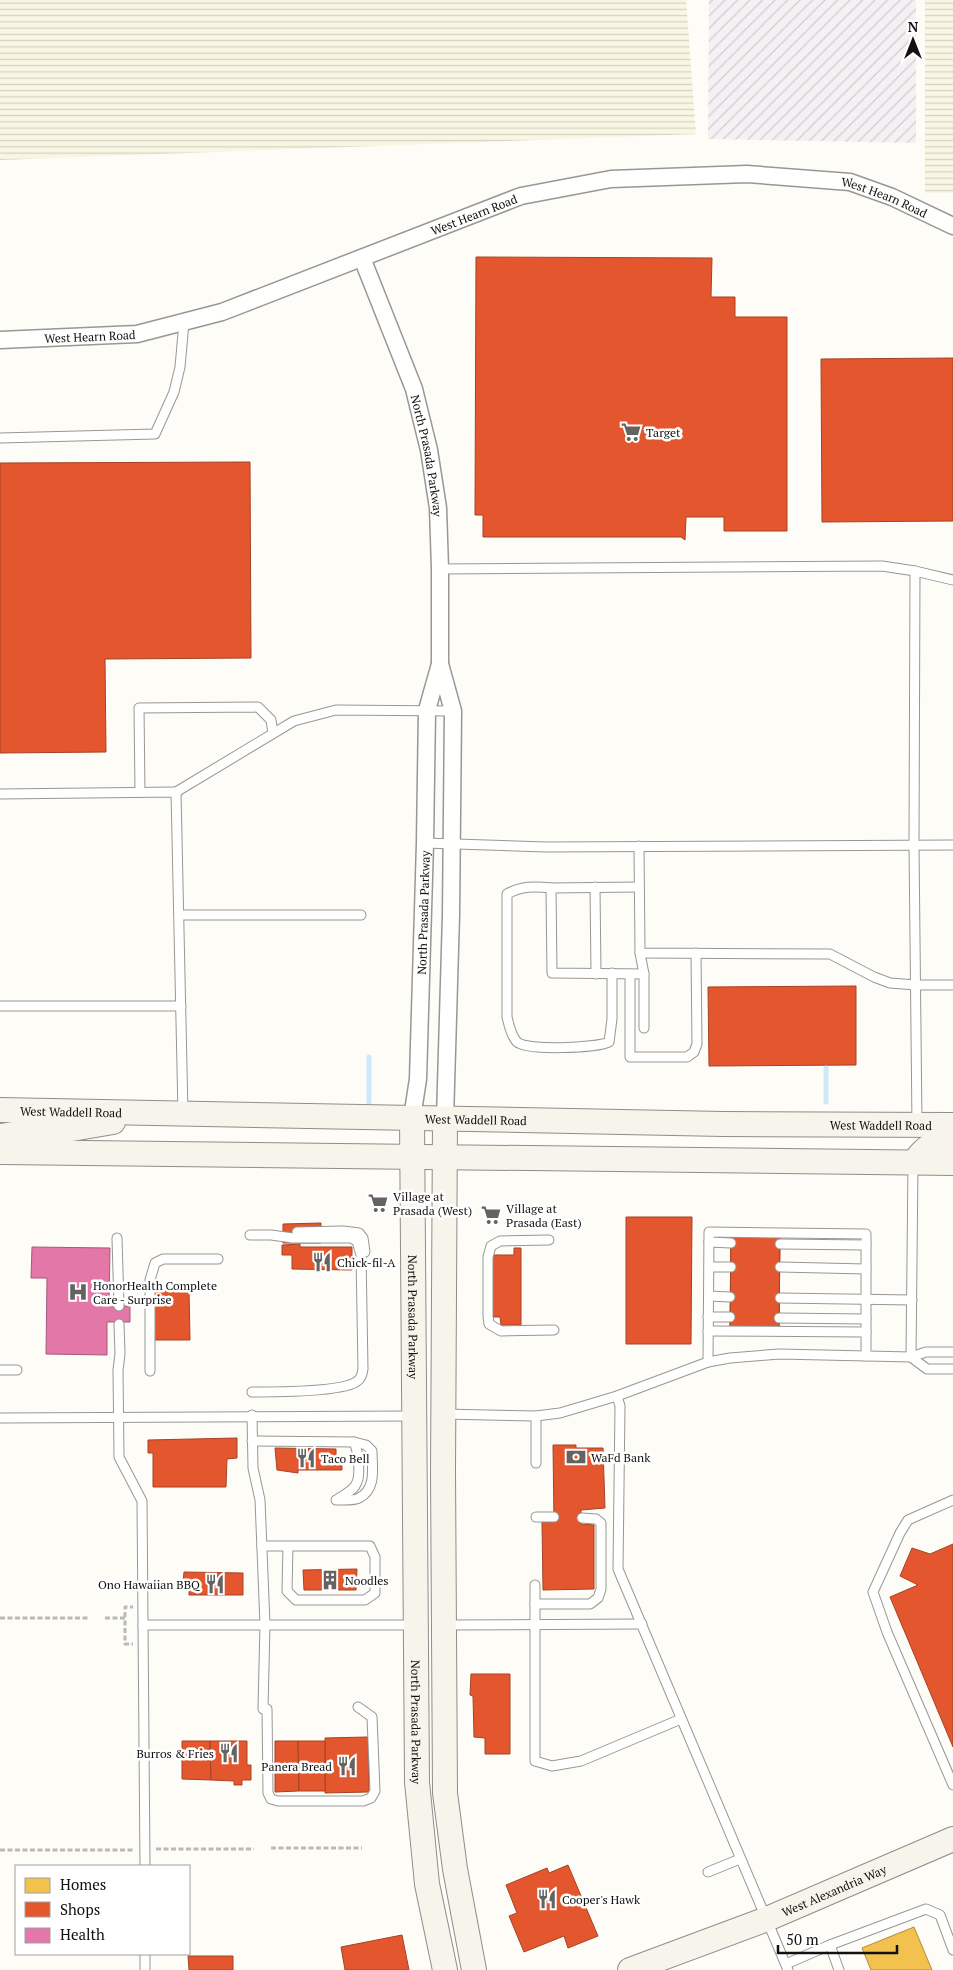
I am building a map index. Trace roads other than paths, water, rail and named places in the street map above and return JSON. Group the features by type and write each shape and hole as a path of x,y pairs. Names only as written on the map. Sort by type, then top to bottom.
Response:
{"street":[{"name":"West Hearn Road","path":"0,340 137,334 222,312 521,196 611,179 747,174 850,182 892,197 953,226"},
{"name":"North Prasada Parkway","path":"362,258 414,389 430,450 438,508 440,664 453,711 445,1119 443,1414 445,1793 449,1833 474,1970"},
{"name":"North Prasada Parkway","path":"440,664 427,710 418,1079 412,1118 412,1156 417,1782 427,1884 445,1970"},
{"name":"West Waddell Road","path":"0,1110 445,1119 953,1125"},
{"path":"0,1136 66,1130 173,1113"},
{"path":"913,1163 926,1147 934,1143 953,1142"},
{"path":"0,1152 953,1163"},
{"path":"415,1559 430,1609 444,1625"},
{"path":"415,1625 422,1631 430,1647 444,1686"},
{"name":"West Alexandria Way","path":"630,1970 767,1919 953,1839"}],"lane":[{"path":"0,438 155,434 174,392 180,366 184,322"},
{"path":"440,569 882,566 953,580"},
{"path":"915,571 914,845 917,1125"},
{"path":"140,792 139,708 258,707 271,720 273,733"},
{"path":"0,794 176,792 294,721 336,710 453,711"},
{"path":"173,1113 181,1006 176,792"},
{"path":"425,843 546,847 953,845"},
{"path":"639,846 638,887 640,954 644,974 644,1028"},
{"path":"612,974 612,1019 609,1042 603,1045 559,1047 524,1046 516,1041 507,1017 507,894 515,890 534,886 551,888 638,887"},
{"path":"596,887 596,974"},
{"path":"551,888 552,974 644,974"},
{"path":"179,915 361,915"},
{"path":"630,974 630,1057 687,1057 694,1052 697,1044 696,953"},
{"path":"640,954 830,954 874,977 890,983 953,985"},
{"path":"0,1006 181,1006"},
{"path":"911,1357 913,1163"},
{"path":"708,1362 710,1232 866,1234 866,1356"},
{"path":"250,1235 294,1238 351,1238 357,1241 361,1255 363,1369 357,1381 343,1387 282,1392 252,1392"},
{"path":"117,1238 119,1306"},
{"path":"548,1240 500,1241 490,1246 488,1257 488,1316 490,1324 501,1331 554,1330"},
{"path":"709,1242 731,1243"},
{"path":"780,1244 866,1245"},
{"path":"150,1371 150,1280 155,1263 163,1259 218,1258"},
{"path":"709,1267 731,1267"},
{"path":"780,1267 866,1268"},
{"path":"708,1296 730,1297"},
{"path":"780,1298 912,1300"},
{"path":"708,1317 730,1317"},
{"path":"779,1318 866,1319"},
{"path":"119,1324 119,1457 142,1501 144,1865"},
{"path":"708,1331 866,1332"},
{"path":"443,1414 536,1416 560,1413 617,1396 708,1362 730,1358 779,1354 911,1357 926,1352 953,1352"},
{"path":"911,1357 927,1369 953,1369"},
{"path":"0,1370 17,1370"},
{"path":"617,1396 620,1406 618,1569 787,1967 830,1945 926,1909 940,1915 953,1950"},
{"path":"252,1415 253,1468 260,1500 265,1624 265,1709 268,1793 271,1799 278,1801 363,1801 371,1798 375,1791 372,1717 358,1707"},
{"path":"0,1418 252,1415 415,1416"},
{"path":"536,1416 536,1463"},
{"path":"252,1441 354,1442 366,1445 372,1451 373,1483 359,1498 336,1500 354,1488 358,1481 358,1451 354,1442"},
{"path":"953,1500 908,1520 896,1540 873,1592 887,1632 953,1785"},
{"path":"536,1517 554,1517"},
{"path":"535,1604 590,1604 598,1598 600,1589 600,1523 596,1519 582,1518"},
{"path":"262,1546 288,1546 370,1546 375,1557 375,1593 365,1600 296,1600 287,1591 288,1546"},
{"path":"535,1585 535,1762 552,1766 581,1761 682,1718"},
{"path":"444,1625 642,1624"},
{"path":"143,1625 415,1625"},
{"path":"708,1872 740,1859"},
{"path":"830,1945 839,1970"},
{"path":"145,1955 145,1970"}],"waterway":[{"path":"369,1057 369,1102"},
{"path":"826,1068 826,1102"}],"place":[{"name":"Target","path":"631,432"},
{"name":"Village at Prasada (West)","path":"378,1203"},
{"name":"Village at Prasada (East)","path":"491,1215"},
{"name":"Chick-fil-A","path":"322,1262"},
{"name":"HonorHealth Complete Care - Surprise","path":"78,1292"},
{"name":"WaFd Bank","path":"576,1457"},
{"name":"Taco Bell","path":"306,1458"},
{"name":"Noodles","path":"330,1580"},
{"name":"Ono Hawaiian BBQ","path":"215,1584"},
{"name":"Burros & Fries","path":"229,1753"},
{"name":"Panera Bread","path":"347,1766"},
{"name":"Cooper's Hawk","path":"547,1899"}]}
